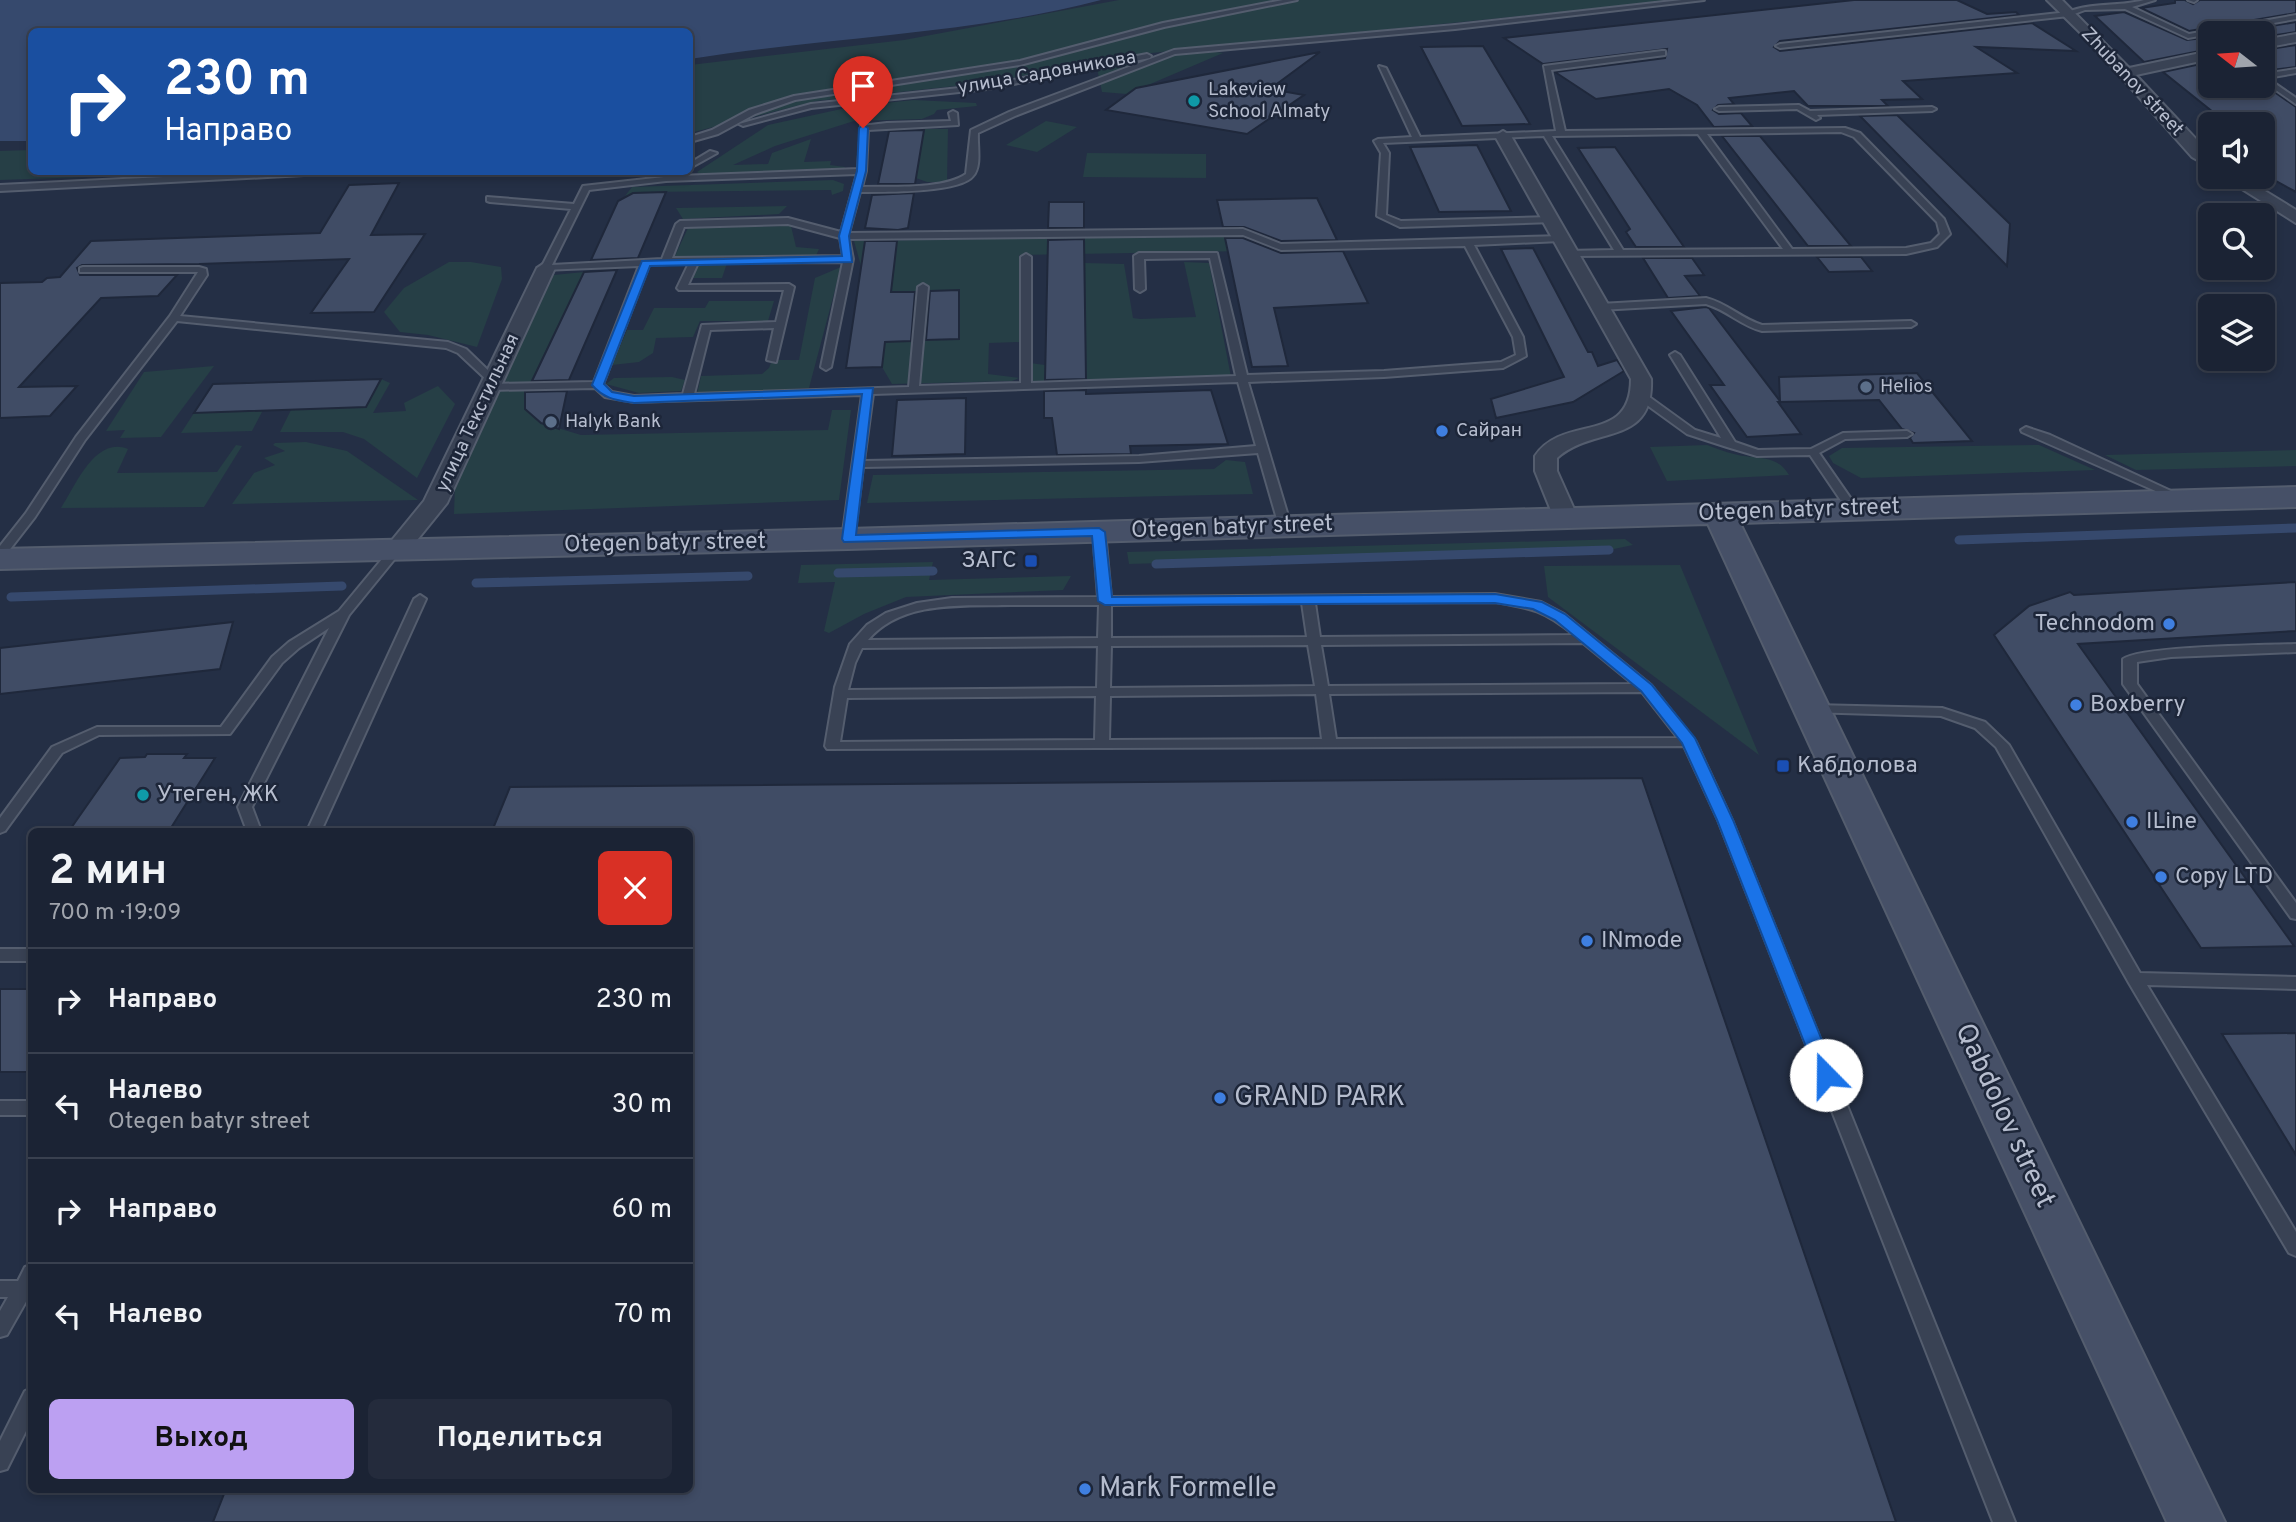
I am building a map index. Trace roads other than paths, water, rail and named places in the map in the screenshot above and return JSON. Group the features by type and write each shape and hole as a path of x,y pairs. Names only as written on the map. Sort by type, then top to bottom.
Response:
{"main road":[{"name":"Otegen batyr street","path":"0,556 848,539 2296,497"},
{"name":"Qabdolov street","path":"1718,513 2196,1522"}],"street":[{"name":"Zhubanov street","path":"2054,0 2126,73 2198,153"},
{"path":"2275,42 2296,38"},
{"path":"2126,73 2198,58"},
{"path":"1503,136 1641,379 1644,398 1634,415 1622,424 1561,443 1546,456 1546,471 1566,518"},
{"path":"2250,189 2296,218"},
{"name":"улица Текстильная","path":"396,550 435,503 546,268"}],"lane":[{"path":"693,139 715,132 752,111 794,98 1006,66 1163,24 1294,0"},
{"path":"857,190 934,187 964,180 970,175 974,157 971,146 974,132 1012,114 1174,52 1455,27 1700,0"},
{"path":"1780,46 2069,14 2084,8 2126,7 2152,0"},
{"path":"2126,7 2188,36 2296,17"},
{"name":"улица Садовникова","path":"715,132 811,106 987,87 1117,59 1174,52"},
{"path":"1561,133 1547,68 1662,53"},
{"path":"1382,68 1418,139"},
{"path":"2275,75 2296,71"},
{"path":"2275,86 2296,102"},
{"path":"1719,109 1799,107 1827,128"},
{"path":"1810,113 1932,109"},
{"path":"826,367 848,259 844,236 862,171 863,128 883,124 937,126 955,123 953,113"},
{"path":"1827,128 1842,130 1857,135 1941,221 1945,234 1934,246 1906,251 1620,253 1560,237 1400,224 1381,216 1385,153 1378,141 1561,133 1827,128"},
{"path":"1701,132 1790,252"},
{"path":"1547,135 1620,253"},
{"path":"693,164 713,153"},
{"path":"848,259 695,260 546,268 586,188 666,179 862,171"},
{"path":"0,188 247,175"},
{"path":"666,179 673,175"},
{"path":"490,199 576,207"},
{"path":"666,261 680,224 788,221 844,236 1243,232 1255,235 1268,245 1281,247 1468,243 1560,237"},
{"path":"174,318 448,345 462,351 491,383 598,385 609,395 634,399 1384,374 1503,365 1521,356 1518,337 1468,243"},
{"path":"1140,289 1139,256 1214,255 1242,378 1285,526"},
{"path":"1026,257 1026,385"},
{"path":"695,260 682,288 789,287 772,360"},
{"path":"598,385 645,263"},
{"path":"0,556 31,515 80,439 174,318 203,271 83,270"},
{"path":"914,389 923,287"},
{"path":"1600,307 1706,301 1720,303 1751,327 1762,328 1911,324"},
{"path":"688,397 706,327 780,325"},
{"path":"1675,355 1731,444"},
{"path":"848,539 868,390"},
{"path":"1644,398 1691,432 1757,453 1813,452 1843,436 1907,434"},
{"path":"2025,430 2184,500"},
{"path":"859,464 1139,459 1264,449"},
{"path":"1813,452 1852,509"},
{"path":"1099,532 1105,601 1101,745"},
{"path":"253,828 244,807 343,614 396,550"},
{"path":"315,828 420,599"},
{"path":"1308,600 1330,744"},
{"path":"1689,742 832,746 846,665 856,644 871,626 895,613 921,605 1105,601 1516,600 1537,605 1560,617 1646,688 1689,742 1725,820 2004,1522"},
{"path":"0,828 57,750 97,731 225,731 277,660 294,645 343,614"},
{"path":"856,644 1586,639"},
{"path":"2296,648 2171,653 2130,659 2130,684 2296,914"},
{"path":"841,694 1646,688"},
{"path":"1811,709 1942,712 1980,725 2002,745 2135,979 2296,1248"},
{"path":"0,955 28,955"},
{"path":"2135,979 2296,983"},
{"path":"0,1108 28,1108"},
{"path":"0,1289 27,1281"},
{"path":"0,1329 27,1281"},
{"path":"0,1462 28,1405"}],"water":[{"path":"0,0 1101,0 999,21 693,59 693,28 28,28 28,141 0,141"}],"waterway":[{"path":"1959,540 2296,528"},
{"path":"1156,564 1609,550"},
{"path":"838,573 933,571"},
{"path":"476,583 748,576"},
{"path":"11,597 342,586"}],"place":[{"name":"Lakeview School Almaty","path":"1194,101"},
{"name":"Helios","path":"1866,387"},
{"name":"Halyk Bank","path":"551,422"},
{"name":"Сайран","path":"1442,431"},
{"name":"ЗАГС","path":"1031,561"},
{"name":"Technodom","path":"2169,624"},
{"name":"Boxberry","path":"2076,705"},
{"name":"Кабдолова","path":"1783,766"},
{"name":"Утеген, ЖК","path":"143,795"},
{"name":"ILine","path":"2132,822"},
{"name":"Copy LTD","path":"2161,877"},
{"name":"INmode","path":"1587,941"},
{"name":"GRAND PARK","path":"1220,1098"},
{"name":"Mark Formelle","path":"1085,1489"}]}
